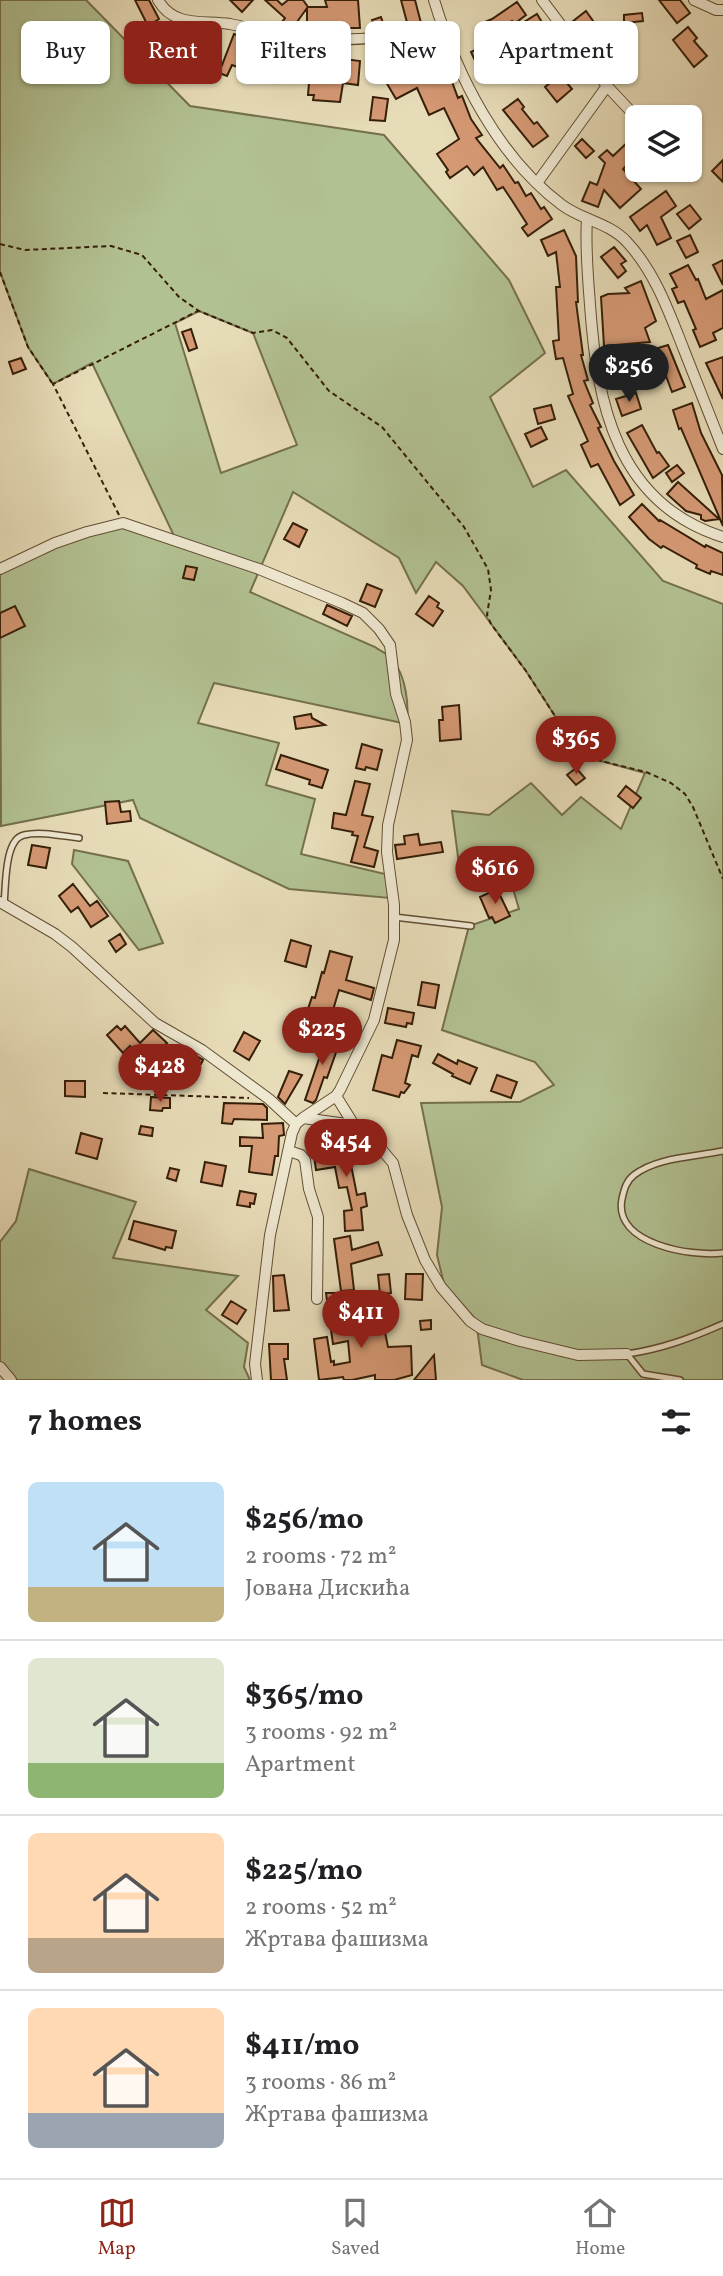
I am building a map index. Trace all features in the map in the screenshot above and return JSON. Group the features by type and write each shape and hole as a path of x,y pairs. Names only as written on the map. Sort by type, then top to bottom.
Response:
{"street":[{"path":"158,0 170,15 184,22 215,22 286,36 323,39 365,38"},
{"path":"434,0 440,21"},
{"path":"542,0 607,86 625,105"},
{"path":"694,0 708,8 723,10"},
{"path":"460,69 502,143 537,183 561,204 618,233 654,279 723,449"},
{"path":"537,183 607,86"},
{"path":"587,219 595,361 604,406 619,443 646,488 668,511 693,526 723,537"},
{"path":"0,569 55,543 124,523 259,569 342,603 363,613 390,645 407,740 388,825 387,852 394,940 374,1020 336,1096 299,1121 289,1151 267,1256 255,1364 257,1380"},
{"path":"2,903 55,934 155,1023 202,1051 299,1121 354,1125"},
{"path":"336,1096 354,1125 372,1138 393,1163 407,1215 425,1260 441,1287 470,1321 482,1329 520,1342 578,1355 627,1354"},
{"path":"289,1151 301,1155 305,1160 317,1217 317,1299"},
{"path":"0,1367 11,1380"}],"lane":[{"path":"2,903 9,853 12,842 17,837 26,834 79,838"},
{"path":"394,917 471,926"},
{"path":"723,1151 665,1162 640,1172 625,1186 620,1207 624,1221 642,1238 702,1254 723,1253"},
{"path":"627,1354 655,1350 685,1341 723,1324"},
{"path":"627,1354 643,1374 680,1380"}],"path":[{"path":"0,244 25,250 111,246 142,255 178,297 199,311 253,333 272,330 288,338 329,391 382,427 464,527 488,569 491,590 487,615 491,624 526,671 573,744 597,760 646,772 671,783 685,794 723,879"},
{"path":"0,272 28,347 53,384 124,523"},
{"path":"53,384 199,311"},
{"path":"103,1093 269,1099"}],"green space":[{"path":"0,0 86,0 107,21 21,21 21,84 110,84 110,24 124,39 124,84 168,84 190,106 384,135 509,280 545,353 490,397 533,487 566,470 663,581 723,604 723,1380 523,1380 482,1365 476,1320 444,1284 437,1255 442,1207 421,1103 520,1102 554,1085 535,1062 442,1030 469,926 519,909 506,865 461,880 452,811 489,815 531,783 562,815 581,797 621,829 645,773 597,760 573,744 526,671 463,586 436,562 416,593 399,558 293,492 250,592 390,656 404,682 407,724 214,683 198,723 279,743 266,785 315,799 301,854 385,874 390,898 289,889 140,818 133,800 1,826 0,569 55,543 123,523 176,540 92,363 53,384 28,347 0,272","holes":["199,311 253,333 297,445 221,473 175,323"]},
{"path":"74,850 128,861 163,943 139,950 72,864"},
{"path":"29,1169 136,1202 113,1258 238,1276 206,1310 248,1343 244,1367 250,1380 11,1380 0,1367 0,1242 16,1221"}],"building":[{"path":"135,0 149,0 159,19 146,21"},
{"path":"230,0 253,0 242,12"},
{"path":"265,0 277,0 282,5 288,0 303,0 308,7 327,7 325,0 358,0 360,28 351,28 351,21 307,21 307,8 298,21 283,21 285,18"},
{"path":"401,0 415,0 420,21 407,21"},
{"path":"659,0 680,0 690,13 677,23"},
{"path":"517,2 526,15 518,21 487,21"},
{"path":"586,11 593,21 573,21"},
{"path":"642,13 643,21 624,21 624,15"},
{"path":"537,14 541,21 526,21"},
{"path":"688,27 697,38 694,41 707,56 694,67 673,40"},
{"path":"236,35 236,66 232,65 227,76 222,74 222,65"},
{"path":"351,60 360,61 358,85 350,84"},
{"path":"309,84 343,84 340,102 313,100 314,95 308,95"},
{"path":"387,84 453,84 458,98 462,96 471,119 482,135 476,138 500,168 503,165 515,183 518,182 526,196 531,193 541,209 544,207 552,219 528,236 522,228 527,224 513,202 503,187 497,190 483,167 474,175 467,166 450,178 437,154 459,139 444,108 429,115 417,88 396,99"},
{"path":"549,84 568,84 572,89 557,102 545,87"},
{"path":"373,97 388,99 385,121 370,120"},
{"path":"518,99 534,124 537,122 548,136 533,147 503,110"},
{"path":"582,139 594,151 586,158 575,146"},
{"path":"625,145 625,182 635,182 641,189 620,208 604,190 598,207 582,201 590,182 597,185 605,163 599,157 607,150 613,156"},
{"path":"723,160 723,182 712,171"},
{"path":"666,191 676,206 661,217 671,238 657,245 647,225 640,231 630,217"},
{"path":"690,205 701,219 689,229 677,214"},
{"path":"564,230 576,256 576,302 581,355 588,380 584,381 593,403 590,405 614,461 634,495 620,505 598,464 591,467 581,445 588,441 568,396 573,394 563,358 556,359 553,341 559,340 556,287 560,287 556,252 548,256 541,240"},
{"path":"690,235 698,252 686,258 677,241"},
{"path":"614,247 626,261 621,264 626,271 618,278 601,257"},
{"path":"723,260 723,285 713,265"},
{"path":"688,265 696,280 698,279 706,299 723,290 723,328 713,333 716,340 700,347 693,330 696,329 684,301 678,303 672,289 677,287 670,274"},
{"path":"641,281 656,321 645,328 650,342 604,346 601,297 629,293 625,288"},
{"path":"191,329 197,348 189,351 182,332"},
{"path":"668,345 685,387 672,392 660,360 641,368 644,384 632,389 626,375 611,380 606,364"},
{"path":"723,357 723,399 706,363"},
{"path":"21,358 26,369 13,374 9,362"},
{"path":"636,393 641,409 622,416 616,399"},
{"path":"692,403 701,433 722,475 723,526 673,410"},
{"path":"551,405 555,419 538,424 534,409"},
{"path":"642,425 657,453 659,452 669,466 653,478 627,433"},
{"path":"541,427 547,439 531,447 525,434"},
{"path":"677,465 684,473 672,482 666,473"},
{"path":"678,482 719,519 705,521 701,519 701,515 686,511 667,494"},
{"path":"642,504 659,521 705,547 706,545 723,553 723,575 711,571 710,574 696,568 697,565 663,546 661,548 649,539 629,517"},
{"path":"293,523 307,530 299,547 284,539"},
{"path":"186,566 197,568 194,580 183,578"},
{"path":"367,584 382,590 375,607 360,601"},
{"path":"429,596 439,603 437,607 443,611 433,626 416,614"},
{"path":"327,605 352,616 347,626 323,614"},
{"path":"15,606 25,626 0,638 0,613"},
{"path":"459,705 461,739 440,741 439,720 443,720 442,707"},
{"path":"311,714 312,718 325,725 296,729 294,717"},
{"path":"362,744 382,750 377,770 356,768"},
{"path":"281,755 328,770 322,788 309,784 310,780 276,769"},
{"path":"576,768 585,778 576,785 567,775"},
{"path":"355,781 370,784 362,815 373,817 364,847 378,851 374,867 351,862 358,836 352,835 353,832 332,828 334,813 346,815"},
{"path":"626,786 641,798 633,808 618,796"},
{"path":"119,801 121,812 130,811 131,821 107,824 105,802"},
{"path":"418,834 420,845 441,842 443,852 397,859 395,845 405,844 404,836"},
{"path":"32,845 50,848 46,868 28,865"},
{"path":"73,884 90,906 97,901 108,916 91,927 78,907 71,912 59,896"},
{"path":"497,889 510,916 495,923 492,917 489,918 480,897"},
{"path":"120,934 126,944 116,952 109,941"},
{"path":"291,940 311,946 306,967 285,961"},
{"path":"330,951 352,957 346,980 374,988 371,1000 339,990 330,1020 307,1012 312,997 315,998"},
{"path":"422,982 439,985 435,1008 418,1005"},
{"path":"388,1008 414,1013 412,1024 407,1023 406,1027 385,1023"},
{"path":"117,1026 121,1030 125,1026 140,1043 153,1030 167,1043 151,1056 147,1052 141,1058 130,1046 123,1053 107,1035"},
{"path":"244,1032 260,1041 249,1060 234,1051"},
{"path":"317,1037 339,1044 327,1078 324,1077 313,1103 305,1100 322,1050 313,1046"},
{"path":"397,1040 421,1046 418,1057 412,1055 405,1083 410,1085 399,1097 373,1090 382,1055 392,1058"},
{"path":"180,1046 203,1060 201,1064 197,1062 194,1067 174,1056"},
{"path":"438,1054 457,1064 458,1060 477,1068 470,1084 433,1063"},
{"path":"289,1071 302,1075 285,1104 278,1097"},
{"path":"497,1075 517,1082 511,1098 491,1091"},
{"path":"65,1081 85,1081 85,1097 65,1096"},
{"path":"151,1097 170,1098 170,1108 163,1108 162,1111 150,1110"},
{"path":"224,1103 263,1104 267,1108 267,1120 234,1119 232,1124 222,1123"},
{"path":"283,1123 284,1135 279,1136 278,1156 275,1156 272,1175 249,1172 252,1146 240,1146 240,1137 263,1138 262,1124"},
{"path":"141,1126 153,1128 152,1136 139,1134"},
{"path":"81,1133 102,1139 97,1159 76,1153"},
{"path":"345,1142 346,1147 366,1145 367,1159 350,1160 357,1195 365,1193 367,1206 361,1208 363,1230 345,1231 344,1211 352,1210 347,1187 339,1188 335,1167 316,1170 314,1155 334,1152 333,1144"},
{"path":"205,1162 226,1166 222,1186 201,1182"},
{"path":"170,1168 179,1170 176,1181 167,1178"},
{"path":"240,1191 256,1194 254,1204 250,1203 250,1207 237,1205"},
{"path":"134,1221 176,1231 172,1248 166,1247 165,1250 129,1239"},
{"path":"350,1236 352,1250 378,1242 382,1255 351,1264 354,1290 341,1291 334,1239"},
{"path":"389,1274 391,1293 380,1294 378,1275"},
{"path":"406,1274 423,1274 422,1300 405,1299"},
{"path":"284,1275 289,1310 274,1311 273,1276"},
{"path":"326,1293 341,1293 344,1326 364,1322 363,1316 372,1315 373,1330 384,1327 388,1347 411,1346 412,1375 394,1380 375,1380 375,1375 352,1380 344,1380 343,1377 319,1380 314,1339 327,1337 331,1362 334,1361 334,1365 350,1362 348,1341 333,1344"},
{"path":"231,1301 246,1310 237,1324 222,1315"},
{"path":"431,1320 431,1329 421,1330 420,1321"},
{"path":"269,1344 288,1344 288,1359 284,1359 287,1380 271,1380"},
{"path":"434,1355 436,1380 414,1380"}]}
